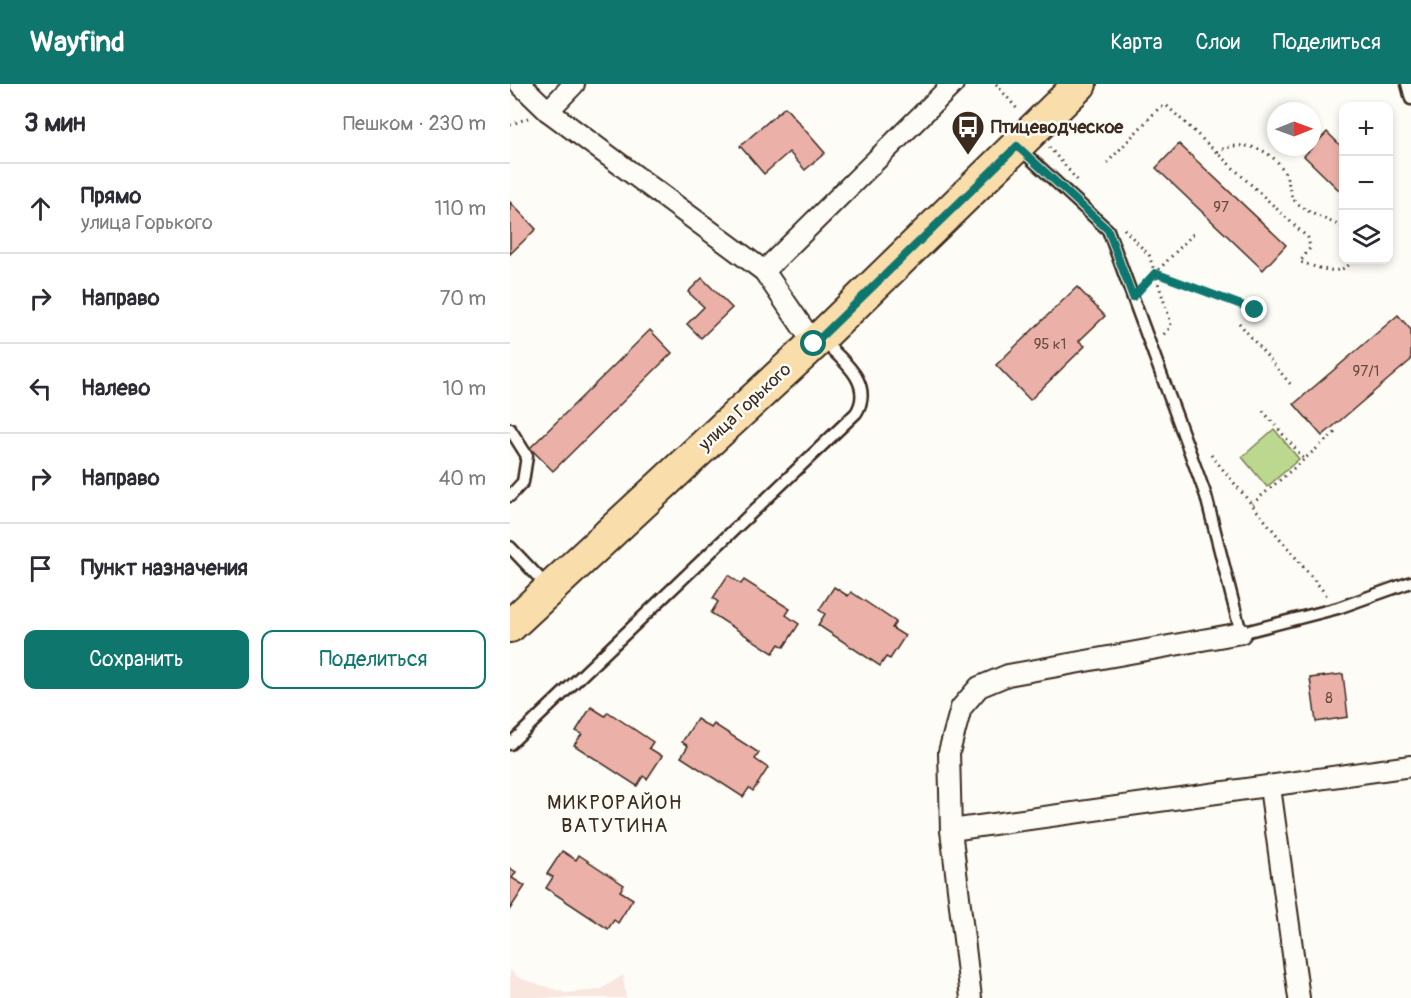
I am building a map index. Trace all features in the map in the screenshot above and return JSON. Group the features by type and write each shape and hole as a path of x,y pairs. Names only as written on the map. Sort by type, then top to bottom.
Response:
{"main road":[{"name":"улица Горького","path":"510,626 817,341 1080,84"}],"street":[{"path":"520,84 548,111 764,272 817,341"},
{"path":"548,111 574,84"},
{"path":"764,272 953,84"},
{"path":"971,998 951,830 949,752 961,708 979,687 1008,675 1240,633"},
{"path":"951,830 1411,766"},
{"path":"1270,787 1299,998"}],"lane":[{"path":"1407,84 1411,99"},
{"path":"1017,146 1108,230 1206,496 1240,633 1338,608 1411,582"},
{"path":"510,744 856,413 862,404 861,385 856,375 817,341"},
{"path":"510,429 527,456 522,482 510,496"},
{"path":"510,547 549,588"}],"path":[{"path":"1107,162 1159,108 1164,105 1170,107 1308,238 1310,248 1300,262 1335,272 1349,264"},
{"path":"1217,152 1231,146 1245,145 1267,152 1283,170 1294,200 1309,212 1339,226"},
{"path":"1133,297 1193,234"},
{"path":"1155,273 1255,310"},
{"path":"1239,323 1292,386"},
{"path":"1263,411 1304,459"},
{"path":"1252,504 1337,431"},
{"path":"1212,456 1338,608"}],"shaded area":[{"path":"510,970 519,978 566,993 600,990 623,975 626,998 510,998"}],"green space":[{"path":"1274,429 1299,459 1267,487 1242,457"}],"building":[{"path":"785,107 825,153 805,170 789,152 764,174 740,146"},
{"path":"1327,132 1339,144 1339,190 1304,156 1321,156 1321,138"},
{"path":"1179,144 1286,245 1263,270 1156,168"},
{"path":"510,202 536,229 510,254"},
{"path":"702,278 732,308 701,338 687,324 704,307 688,292"},
{"path":"1077,287 1105,316 1079,341 1085,346 1030,400 996,365"},
{"path":"1398,315 1411,330 1411,360 1322,436 1294,404"},
{"path":"650,330 672,353 553,471 530,448"},
{"path":"728,575 741,584 744,580 790,609 786,615 799,624 784,647 779,644 773,653 711,613 718,602 713,598"},
{"path":"834,587 848,596 851,592 896,622 892,628 905,636 890,659 886,657 880,666 818,625 825,614 819,610"},
{"path":"1343,674 1348,717 1316,722 1310,678"},
{"path":"591,707 605,716 608,712 653,742 649,748 662,756 647,779 643,776 637,786 574,745 582,734 576,731"},
{"path":"697,719 711,728 714,724 759,753 755,759 768,768 753,791 749,788 743,797 681,757 688,746 682,742"},
{"path":"562,851 576,860 579,855 624,885 620,891 633,899 618,923 614,920 608,929 546,888 553,877 547,874"},
{"path":"510,868 516,872 512,878 525,886 510,909"}],"place":[{"name":"Птицеводческое","path":"968,156"}],"district":[{"name":"МИКРОРАЙОН ВАТУТИНА","path":"615,814"}],"route":[{"path":"814,344 1017,146 1108,230 1133,297 1155,273 1255,310"}]}
